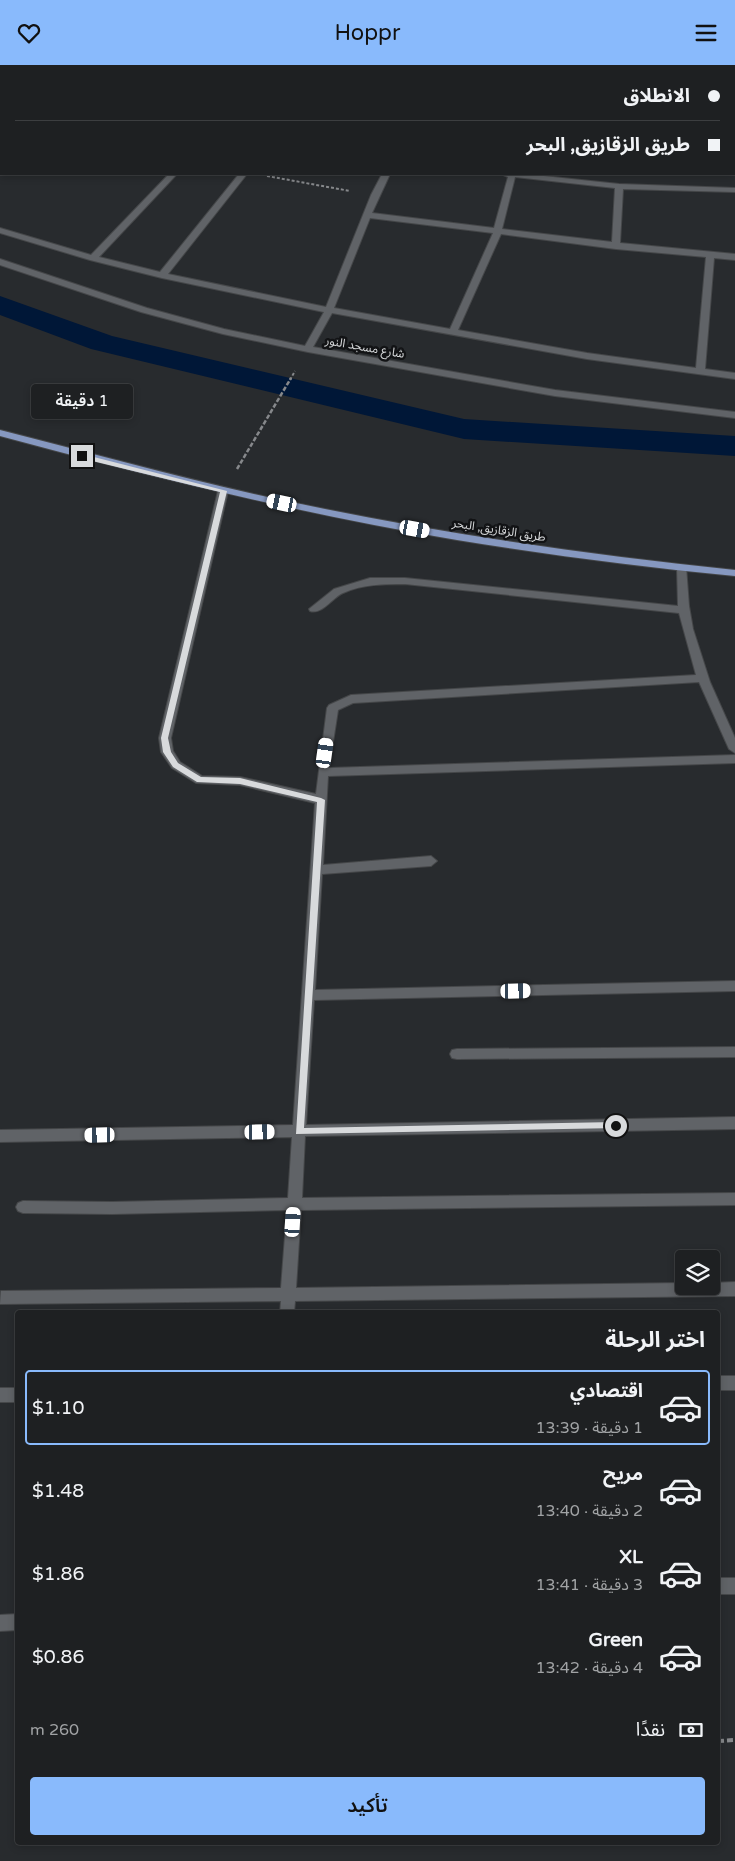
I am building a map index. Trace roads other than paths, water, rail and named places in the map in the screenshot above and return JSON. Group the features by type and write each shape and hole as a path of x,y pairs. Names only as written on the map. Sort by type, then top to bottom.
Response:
{"main road":[{"name":"طريق الزقازيق, البحر","path":"0,433 82,456 223,491 359,519 509,545 682,568 735,573"}],"street":[{"path":"93,257 172,175"},
{"path":"162,275 242,175"},
{"path":"308,349 329,310 375,195 385,175"},
{"path":"452,332 498,230 509,175"},
{"path":"518,175 619,186 735,190"},
{"path":"607,175 607,185"},
{"path":"616,246 619,186"},
{"path":"368,215 616,246 735,257"},
{"path":"0,230 162,275 329,310 587,356 735,376"},
{"path":"700,372 710,255"},
{"name":"شارع مسجد النور","path":"0,262 144,310 223,331 308,349 555,393 735,415"},
{"path":"223,491 164,738 167,752 176,765 200,780 240,781 321,800"},
{"path":"682,568 684,610 702,678 719,719 735,749"},
{"path":"314,609 338,591 362,583 370,581 406,581 684,610"},
{"path":"287,1310 322,772 331,714 336,705 351,699 702,678"},
{"path":"322,772 735,759"},
{"path":"316,870 430,861"},
{"path":"308,995 735,986"},
{"path":"457,1054 735,1052"},
{"path":"0,1136 735,1123"},
{"path":"23,1207 112,1208 735,1199"},
{"path":"1,1298 735,1289"},
{"path":"720,1383 735,1383"},
{"path":"0,1395 15,1395"},
{"path":"720,1586 735,1585"},
{"path":"0,1623 15,1622"}],"waterway":[{"path":"0,305 102,343 464,429 735,446"}]}
